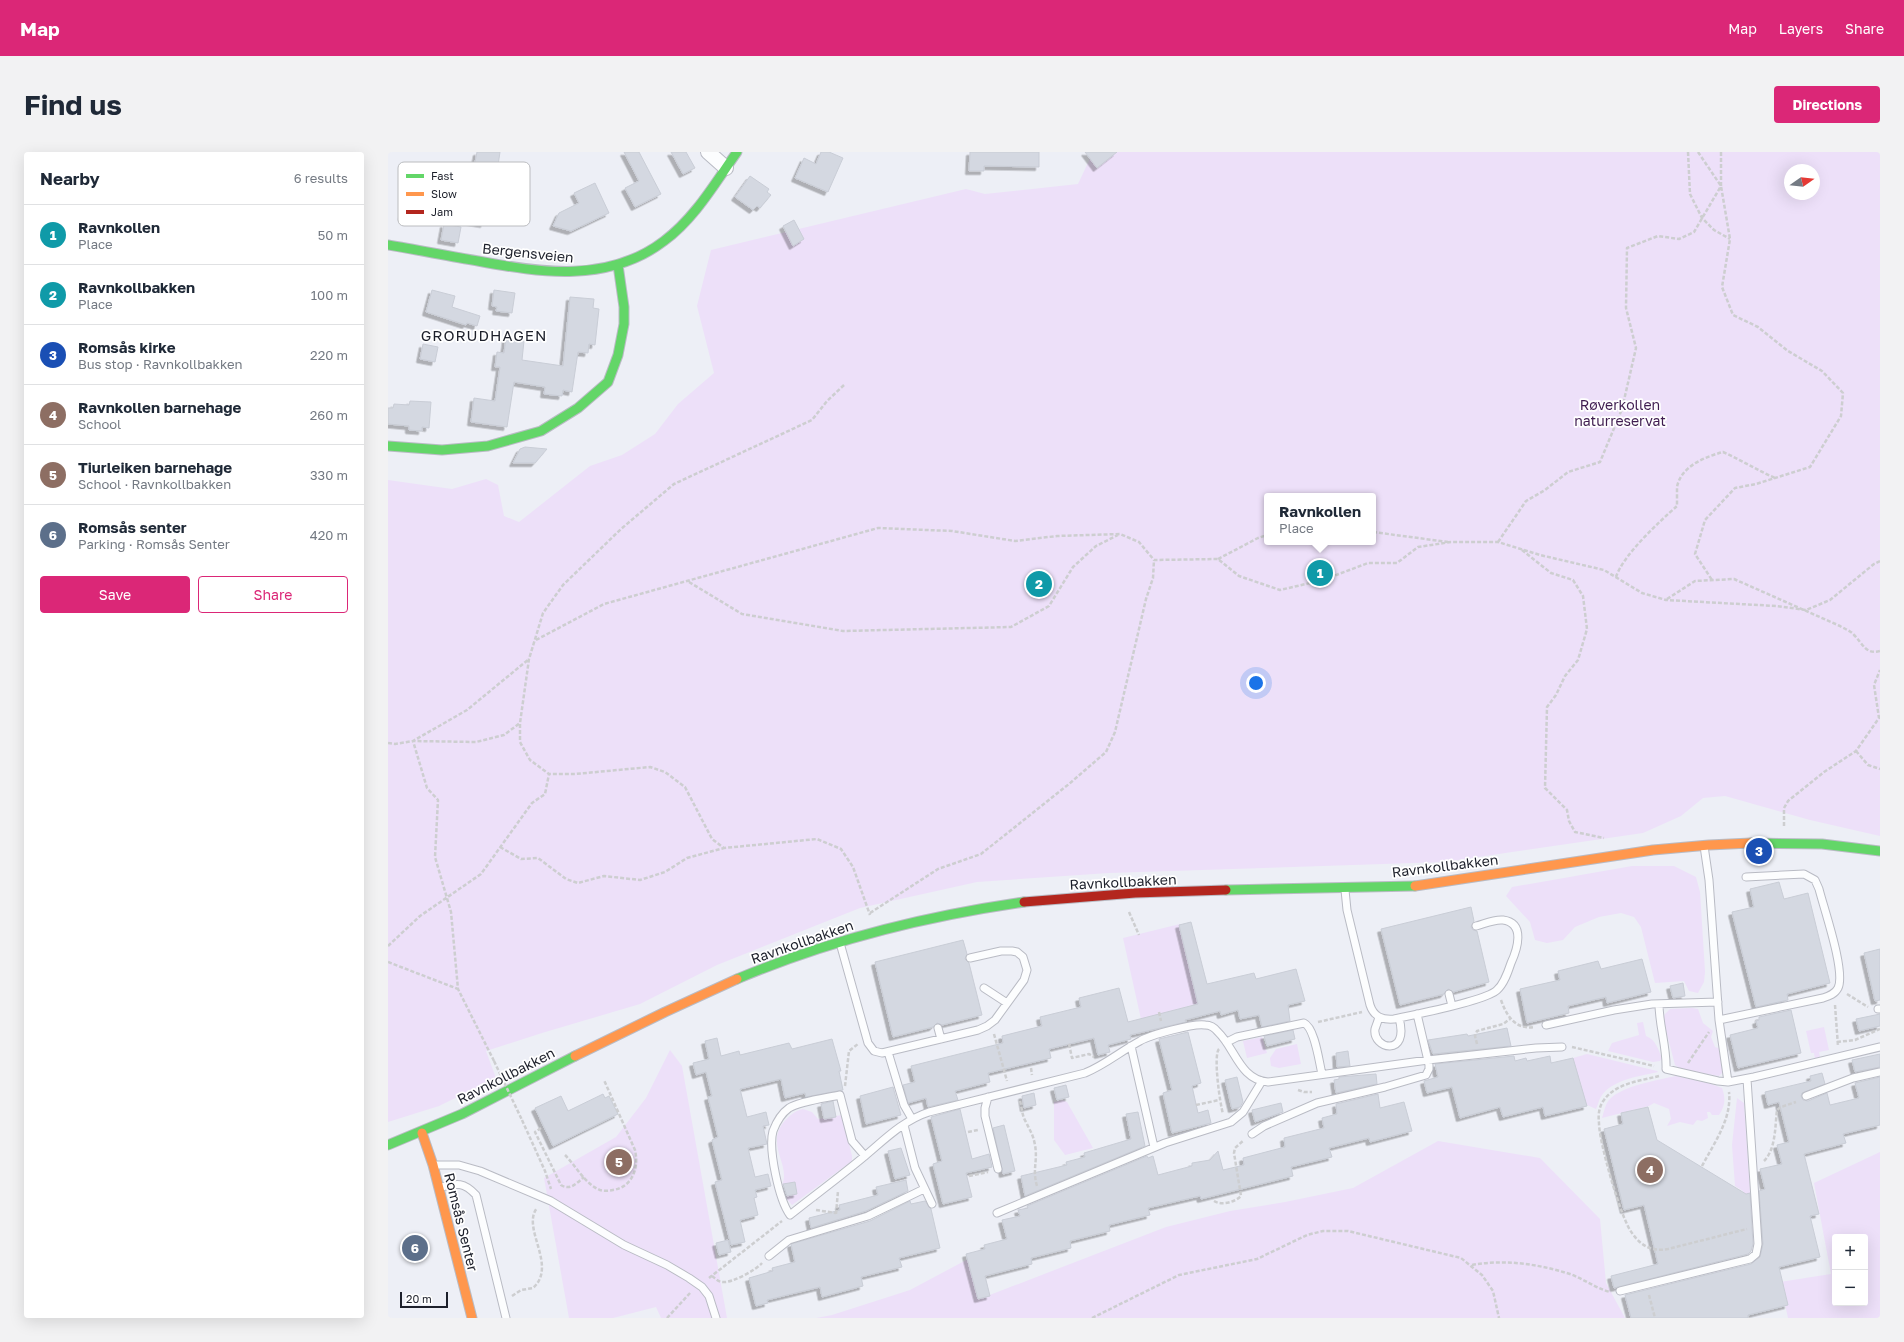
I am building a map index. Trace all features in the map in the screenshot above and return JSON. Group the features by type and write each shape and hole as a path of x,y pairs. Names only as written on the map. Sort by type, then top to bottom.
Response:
{"street":[{"path":"708,152 726,168"},
{"name":"Bergensveien","path":"388,245 500,266 544,272 582,273 618,265 632,260 649,251 676,230 699,205 737,152"},
{"path":"388,446 442,450 488,446 541,431 578,408 608,382 618,355 624,324 624,312 618,265"},
{"name":"Ravnkollbakken","path":"388,1145 422,1133 701,995 748,975 840,943 876,932 933,918 1009,904 1123,894 1345,889 1429,885 1634,852 1704,844 1784,842 1838,845 1880,851"},
{"name":"Romsås Senter","path":"422,1133 433,1165 471,1315"}],"lane":[{"path":"1704,844 1719,1020 1728,1082"},
{"path":"1719,1020 1823,998 1833,994 1840,982 1840,972 1820,889 1815,880 1804,874 1746,877"},
{"path":"1345,889 1347,910 1370,1005 1374,1014 1389,1020 1486,997 1498,990 1505,978 1518,946 1517,931 1511,924 1503,920 1476,926"},
{"path":"840,943 867,1038 874,1051 882,1053 941,1040 978,1030 991,1024 1026,976 1026,966 1023,957 1017,952 1007,950 970,958"},
{"path":"984,988 1007,1003"},
{"path":"1449,994 1452,1006"},
{"path":"1546,1026 1614,1010 1659,1004 1718,1002"},
{"path":"1659,1004 1660,1022 1666,1050 1666,1069 1718,1081 1728,1082 1747,1079 1880,1047"},
{"path":"1252,1134 1264,1126 1317,1103 1423,1076 1429,1069 1418,1014"},
{"path":"1379,1017 1375,1034 1380,1042 1387,1046 1395,1044 1401,1038 1402,1034 1399,1018"},
{"path":"1227,1042 1237,1037 1304,1023 1308,1025 1312,1033 1322,1074"},
{"path":"865,1156 852,1141 840,1095 789,1108 775,1126 772,1142 778,1187 785,1208 790,1215 840,1175 865,1156 912,1119 929,1112 1077,1075 1100,1066 1146,1038 1199,1025 1213,1028 1227,1042 1244,1070 1251,1077 1262,1081 1272,1081 1428,1060 1536,1048 1562,1047"},
{"path":"938,1028 941,1040"},
{"path":"1131,1046 1154,1147"},
{"path":"888,1052 904,1105 912,1119"},
{"path":"1806,1096 1826,1090 1845,1081 1880,1072"},
{"path":"1620,1291 1744,1260 1756,1254 1758,1244 1747,1079"},
{"path":"997,1213 1154,1147 1235,1120 1243,1112 1262,1081"},
{"path":"988,1097 985,1108 985,1116 998,1170"},
{"path":"904,1125 911,1155 924,1189 932,1204"},
{"path":"433,1165 454,1164 473,1169 549,1200 606,1234 667,1265 699,1284 709,1296 716,1318"},
{"path":"438,1187 455,1184 461,1185 469,1188 476,1195 506,1318"},
{"path":"769,1256 789,1240 868,1216 924,1189"}],"path":[{"path":"1688,152 1690,194 1702,218 1714,230 1730,239"},
{"path":"1698,152 1721,186"},
{"path":"1712,580 1695,554 1705,520 1735,488 1756,484 1810,466 1841,416 1843,393 1822,371 1788,351 1758,327 1733,316 1722,287 1730,239 1721,186 1721,152"},
{"path":"1498,542 1526,501 1546,490 1568,472 1600,462 1622,409 1636,348 1626,308 1628,248 1658,236 1679,239 1694,232 1721,186"},
{"path":"724,848 712,839 685,787 665,772 650,767 575,774 549,774 530,760 520,742 520,723 529,659 544,613 564,585 621,529 674,484 812,420 827,401 844,385"},
{"path":"1616,577 1619,568 1634,550 1677,506 1678,486 1688,468 1699,461 1723,452 1744,461 1757,470 1775,478"},
{"path":"536,640 604,604 878,528 952,531 1015,541 1057,536 1120,534 1139,542 1154,560 1153,578 1146,599 1115,732 1106,752 1069,784 981,854 938,869 870,913"},
{"path":"1376,532 1451,542 1498,542 1604,570 1642,593 1666,600 1776,606 1806,610 1830,600 1874,564 1880,561"},
{"path":"688,581 742,614 843,630 1012,627 1049,606 1072,567 1096,546 1120,534"},
{"path":"1154,560 1218,559 1264,536"},
{"path":"1218,559 1239,576 1280,590 1323,580 1368,563 1397,563 1418,547 1451,542"},
{"path":"1520,548 1551,573 1573,580 1583,596 1587,629 1578,660 1565,676 1556,695 1547,707 1544,788 1567,810 1569,821 1575,832 1605,838"},
{"path":"1666,600 1695,581 1734,578 1806,610 1854,634 1867,651 1874,653 1880,651"},
{"path":"413,741 467,710 529,659"},
{"path":"1784,842 1784,808 1788,801 1824,772 1856,751 1879,718 1874,685 1880,670"},
{"path":"388,743 396,744 413,741 476,742 504,735 520,723"},
{"path":"413,741 427,788 438,800 435,857 450,912 458,989 494,1061 549,1180 549,1200 536,1209 533,1218 536,1242 541,1257 542,1272 533,1288 521,1290 502,1303"},
{"path":"1856,751 1868,765 1880,769"},
{"path":"388,946 420,916 446,896 482,874 532,803 545,794 549,774"},
{"path":"500,848 521,859 538,858 566,879 578,883 604,876 640,880 665,872 687,858 724,848 817,839 841,849 854,867 876,932"},
{"path":"1123,894 1139,935"},
{"path":"388,962 458,989"},
{"path":"1498,990 1501,1002 1510,1019 1523,1028 1546,1026"},
{"path":"1846,993 1862,1003"},
{"path":"1833,994 1839,1057"},
{"path":"1314,1023 1365,1011"},
{"path":"1479,1055 1475,1036 1476,1032 1503,1024 1510,1019"},
{"path":"1681,1073 1719,1020"},
{"path":"991,1024 1009,1092"},
{"path":"1837,1042 1855,1040 1880,1029"},
{"path":"840,1095 846,1085 849,1051 867,1038"},
{"path":"1225,1124 1219,1100 1219,1080 1216,1056 1217,1051 1227,1042"},
{"path":"1069,1044 1074,1062"},
{"path":"1562,1047 1590,1050 1666,1069"},
{"path":"1072,1058 1089,1054 1094,1057 1100,1066"},
{"path":"1666,1069 1658,1076 1617,1088 1603,1101 1599,1112 1601,1140 1625,1224 1641,1243 1656,1251 1748,1229"},
{"path":"565,1156 584,1177 601,1190 614,1190 627,1184 633,1177 637,1162 635,1150 604,1080"},
{"path":"1702,1166 1726,1119 1730,1098 1728,1082"},
{"path":"1018,1090 1025,1120 1031,1128 1035,1143 1037,1159 1034,1175 1040,1196"},
{"path":"1752,1164 1761,1163 1768,1157 1776,1130 1777,1112 1779,1108 1806,1096"},
{"path":"1196,1105 1219,1100"},
{"path":"541,1128 535,1132 561,1184 568,1187 584,1177"},
{"path":"1214,1201 1219,1204 1237,1200 1241,1196 1234,1153 1235,1148 1252,1134"},
{"path":"969,1176 998,1170"},
{"path":"835,1227 840,1175"},
{"path":"802,1205 806,1208 836,1213"},
{"path":"667,1318 699,1284 712,1276 790,1215"},
{"path":"1092,1318 1179,1275 1257,1260 1307,1236 1323,1231 1348,1231 1461,1258 1482,1275 1493,1291 1499,1318"},
{"path":"712,1276 721,1282 728,1281 756,1269 769,1256"},
{"path":"1472,1266 1505,1261 1518,1263 1571,1275 1598,1289 1610,1292 1620,1291"},
{"path":"1647,1285 1655,1318"}],"green space":[{"name":"Røverkollen naturreservat","path":"1093,152 1880,152 1880,836 1810,820 1725,796 1703,798 1681,816 1643,833 1444,862 1109,873 977,882 860,908 717,965 640,1004 486,1051 496,1078 439,1106 388,1122 388,480 452,489 486,479 498,485 504,516 519,522 590,466 622,455 655,434 678,404 714,373 697,306 711,250 966,189 985,194 1078,184"},
{"path":"1632,866 1674,866 1696,877 1700,892 1705,972 1704,982 1698,993 1689,991 1684,981 1655,983 1641,927 1634,917 1621,913 1599,917 1575,927 1563,940 1547,943 1535,940 1530,922 1506,896 1512,887"},
{"path":"1180,924 1200,1003 1141,1019 1123,938"},
{"path":"1670,1009 1698,1009 1703,1023 1713,1031 1711,1037 1715,1047 1721,1049 1723,1072 1719,1076 1681,1069 1675,1065 1663,1019 1665,1014"},
{"path":"1643,1022 1646,1036 1654,1042 1659,1051 1662,1058 1660,1061 1653,1062 1608,1051 1612,1043 1639,1035 1637,1023"},
{"path":"1824,1027 1829,1050 1819,1052 1820,1057 1815,1059 1814,1053 1811,1053 1806,1031"},
{"path":"1262,1037 1267,1053 1247,1058 1243,1041"},
{"path":"1297,1044 1301,1064 1279,1068 1271,1066 1270,1058 1276,1049"},
{"path":"670,1050 682,1066 727,1318 661,1318 656,1307 613,1318 569,1318 544,1178 616,1137 646,1098"},
{"path":"1587,1054 1658,1072 1628,1079 1613,1085 1602,1095 1596,1109 1585,1104 1573,1058"},
{"path":"1676,1076 1722,1088 1724,1102 1723,1109 1719,1115 1712,1115 1710,1112 1707,1112 1708,1118 1702,1121 1697,1120 1693,1125 1680,1122 1667,1126 1671,1119 1669,1109 1654,1103 1649,1106 1602,1118 1609,1100 1622,1091 1640,1084"},
{"path":"1737,1098 1744,1103 1752,1219 1750,1220 1743,1191 1735,1186 1732,1145"},
{"path":"1063,1100 1067,1102 1093,1148 1065,1155 1054,1140 1054,1102"},
{"path":"803,1109 812,1112 818,1119 842,1115 852,1161 792,1205 785,1197 797,1194 794,1182 782,1185 784,1170 778,1147 778,1131 787,1118"},
{"path":"1438,1141 1540,1158 1600,1219 1606,1283 1625,1318 816,1318 832,1315 910,1290 970,1258 982,1298 1166,1227 1230,1211 1285,1202 1353,1188"},
{"path":"1880,1152 1880,1318 1788,1318 1780,1282 1831,1274 1814,1183"}],"building":[{"path":"477,152 500,152 499,162 475,162"},
{"path":"624,152 639,152 661,194 635,207 625,188 639,181"},
{"path":"671,152 686,152 695,168 683,174"},
{"path":"821,152 829,152 843,158 828,192 795,178 804,158 816,164"},
{"path":"970,152 1039,152 1039,167 984,166 984,171 969,171"},
{"path":"1085,152 1117,152 1097,168"},
{"path":"750,176 769,189 767,192 771,195 760,208 757,206 753,210 735,197"},
{"path":"595,183 609,213 571,231 553,226 559,213 579,203 574,193"},
{"path":"794,220 804,239 793,246 783,226"},
{"path":"444,226 461,227 458,243 441,240"},
{"path":"432,290 455,296 452,307 480,316 477,326 467,323 466,325 426,312"},
{"path":"494,290 515,293 512,313 496,311 497,307 492,306"},
{"path":"570,297 594,299 593,308 599,309 595,345 589,344 588,353 578,352 572,392 563,390 562,396 544,394 545,387 514,382 507,427 471,422 474,398 495,401 500,367 495,367 497,352 504,353 506,338 524,341 522,360 563,366"},
{"path":"423,344 438,347 435,362 420,359"},
{"path":"410,401 431,402 429,428 422,427 422,431 409,430 409,426 388,424 388,408 393,408 394,404 409,405"},
{"path":"525,447 547,449 535,463 513,463 520,449"},
{"path":"1779,882 1784,899 1808,893 1830,983 1787,994 1788,1000 1756,1007 1732,912 1754,907 1750,889"},
{"path":"1471,907 1474,921 1471,927 1473,930 1477,931 1489,982 1453,992 1448,989 1444,994 1400,1005 1381,929"},
{"path":"1191,922 1207,984 1254,973 1256,979 1296,969 1305,1001 1288,1005 1290,1021 1262,1027 1259,1015 1240,1019 1238,1010 1221,1015 1220,1011 1185,1020 1186,1022 1130,1035 1131,1039 1108,1045 1110,1052 1098,1055 1094,1038 1049,1049 1051,1058 988,1073 990,1082 955,1091 958,1100 928,1107 926,1098 908,1103 903,1085 915,1082 911,1066 1003,1043 1002,1036 1042,1026 1040,1017 1081,1007 1079,998 1119,988 1128,1022 1198,1004 1179,925"},
{"path":"963,940 967,954 965,959 969,963 982,1015 942,1025 937,1023 933,1027 893,1037 875,962"},
{"path":"1880,949 1880,1000 1875,1001 1864,953"},
{"path":"1642,959 1651,992 1607,1003 1606,997 1568,1006 1569,1013 1527,1023 1520,989 1560,980 1558,971 1598,961 1601,969"},
{"path":"1683,983 1685,996 1673,998 1670,986"},
{"path":"1791,1010 1801,1053 1738,1068 1730,1035 1758,1028 1756,1021 1759,1020 1759,1017"},
{"path":"1880,1014 1880,1026 1859,1031 1856,1019"},
{"path":"1507,1028 1511,1046 1433,1054 1428,1040 1467,1034 1468,1036"},
{"path":"1293,1030 1295,1039 1267,1046 1264,1036"},
{"path":"1188,1032 1201,1083 1192,1086 1198,1113 1208,1110 1211,1123 1172,1133 1163,1093 1172,1090 1159,1039"},
{"path":"717,1038 721,1056 739,1051 740,1055 789,1043 792,1049 832,1039 841,1071 839,1071 843,1090 806,1097 805,1093 785,1098 781,1079 740,1089 747,1117 766,1112 769,1125 763,1126 767,1144 748,1148 755,1177 768,1174 771,1186 755,1190 757,1197 754,1198 758,1215 740,1220 745,1242 731,1245 715,1182 722,1180 712,1140 718,1137 708,1097 712,1096 706,1072 696,1075 693,1063 709,1059 705,1041"},
{"path":"1348,1051 1350,1066 1337,1067 1336,1053"},
{"path":"1880,1054 1880,1067 1855,1072 1852,1060"},
{"path":"1514,1056 1515,1061 1526,1058 1527,1061 1550,1056 1551,1063 1573,1058 1587,1106 1545,1116 1543,1107 1503,1117 1500,1107 1460,1118 1452,1087 1427,1093 1424,1081 1438,1077 1435,1064"},
{"path":"1822,1073 1825,1084 1802,1093 1801,1096 1803,1100 1808,1101 1827,1093 1830,1105 1859,1098 1855,1083 1880,1077 1880,1125 1843,1134 1846,1143 1804,1154 1819,1214 1810,1216 1820,1257 1779,1267 1788,1305 1748,1315 1748,1318 1631,1318 1625,1295 1751,1264 1760,1257 1763,1244 1759,1191 1765,1189 1760,1169 1782,1164 1777,1145 1789,1142 1779,1102 1768,1105 1765,1092 1811,1081 1810,1076"},
{"path":"1376,1074 1377,1084 1336,1093 1334,1080 1339,1079 1339,1077"},
{"path":"1237,1077 1243,1102 1240,1107 1232,1109 1225,1080"},
{"path":"1066,1085 1069,1097 1057,1100 1054,1088"},
{"path":"893,1087 901,1115 866,1124 860,1096"},
{"path":"1034,1093 1036,1105 1024,1108 1022,1096"},
{"path":"603,1094 605,1098 609,1096 618,1114 553,1146 535,1108 561,1096 568,1111"},
{"path":"1378,1094 1380,1108 1404,1102 1412,1131 1370,1142 1369,1138 1329,1148 1332,1157 1291,1167 1293,1176 1201,1199 1200,1196 1148,1208 1150,1215 1109,1225 1110,1231 1070,1241 1071,1248 1031,1258 1032,1264 985,1276 990,1296 978,1299 966,1254 985,1249 984,1245 1007,1239 1002,1220 1020,1216 1018,1210 1028,1208 1027,1206 1147,1156 1148,1158 1153,1156 1158,1175 1192,1166 1192,1163 1210,1160 1218,1151 1223,1170 1244,1165 1243,1158 1285,1147 1284,1138 1324,1128 1322,1118 1337,1114 1336,1104"},
{"path":"833,1101 836,1117 824,1119 821,1104"},
{"path":"1281,1103 1283,1112 1255,1122 1252,1110"},
{"path":"1648,1107 1657,1140 1746,1194 1750,1193 1753,1244 1751,1251 1748,1254 1614,1288 1611,1276 1658,1264 1644,1205 1624,1210 1604,1129 1623,1124 1621,1113"},
{"path":"960,1109 972,1159 989,1154 992,1167 966,1173 972,1197 943,1204 933,1164 942,1161 931,1117"},
{"path":"1138,1112 1145,1146 1025,1196 1021,1176 1067,1165 1066,1162 1085,1157 1084,1153 1131,1139 1126,1114"},
{"path":"1004,1125 1015,1171 1003,1174 993,1128"},
{"path":"901,1148 910,1175 895,1179 888,1151"},
{"path":"906,1180 908,1191 866,1211 811,1228 809,1218 840,1210 839,1205 878,1195 876,1187"},
{"path":"795,1182 797,1194 787,1196 783,1184"},
{"path":"910,1201 911,1204 925,1201 931,1209 940,1248 899,1258 902,1267 861,1277 863,1286 822,1297 820,1287 767,1300 768,1303 756,1306 749,1278 773,1271 772,1268 795,1262 791,1244 870,1221"},
{"path":"728,1240 731,1252 719,1255 716,1243"}],"traffic: fast":[{"path":"388,245 526,269 550,271 598,269 621,264 643,254 675,232 704,200 737,152"},
{"path":"388,446 442,450 488,446 541,431 578,408 608,382 618,355 624,324 624,307 618,265"},
{"path":"1751,843 1822,844 1880,851"},
{"path":"1226,890 1415,886"},
{"path":"737,979 807,952 878,931 951,914 1024,902"},
{"path":"388,1145 462,1114 575,1056"}],"traffic: slow":[{"path":"1415,886 1653,850 1751,843"},
{"path":"575,1056 737,979"},
{"path":"422,1133 433,1165 472,1318"}],"traffic: jam":[{"path":"1024,902 1135,893 1226,890"}],"place":[{"name":"Ravnkollen","path":"1320,573"},
{"name":"Ravnkollbakken","path":"1039,584"},
{"name":"Romsås kirke","path":"1759,851"},
{"name":"Tiurleiken barnehage","path":"619,1162"},
{"name":"Ravnkollen barnehage","path":"1650,1170"},
{"name":"Romsås senter","path":"415,1248"}],"district":[{"name":"GRORUDHAGEN","path":"484,336"}]}
